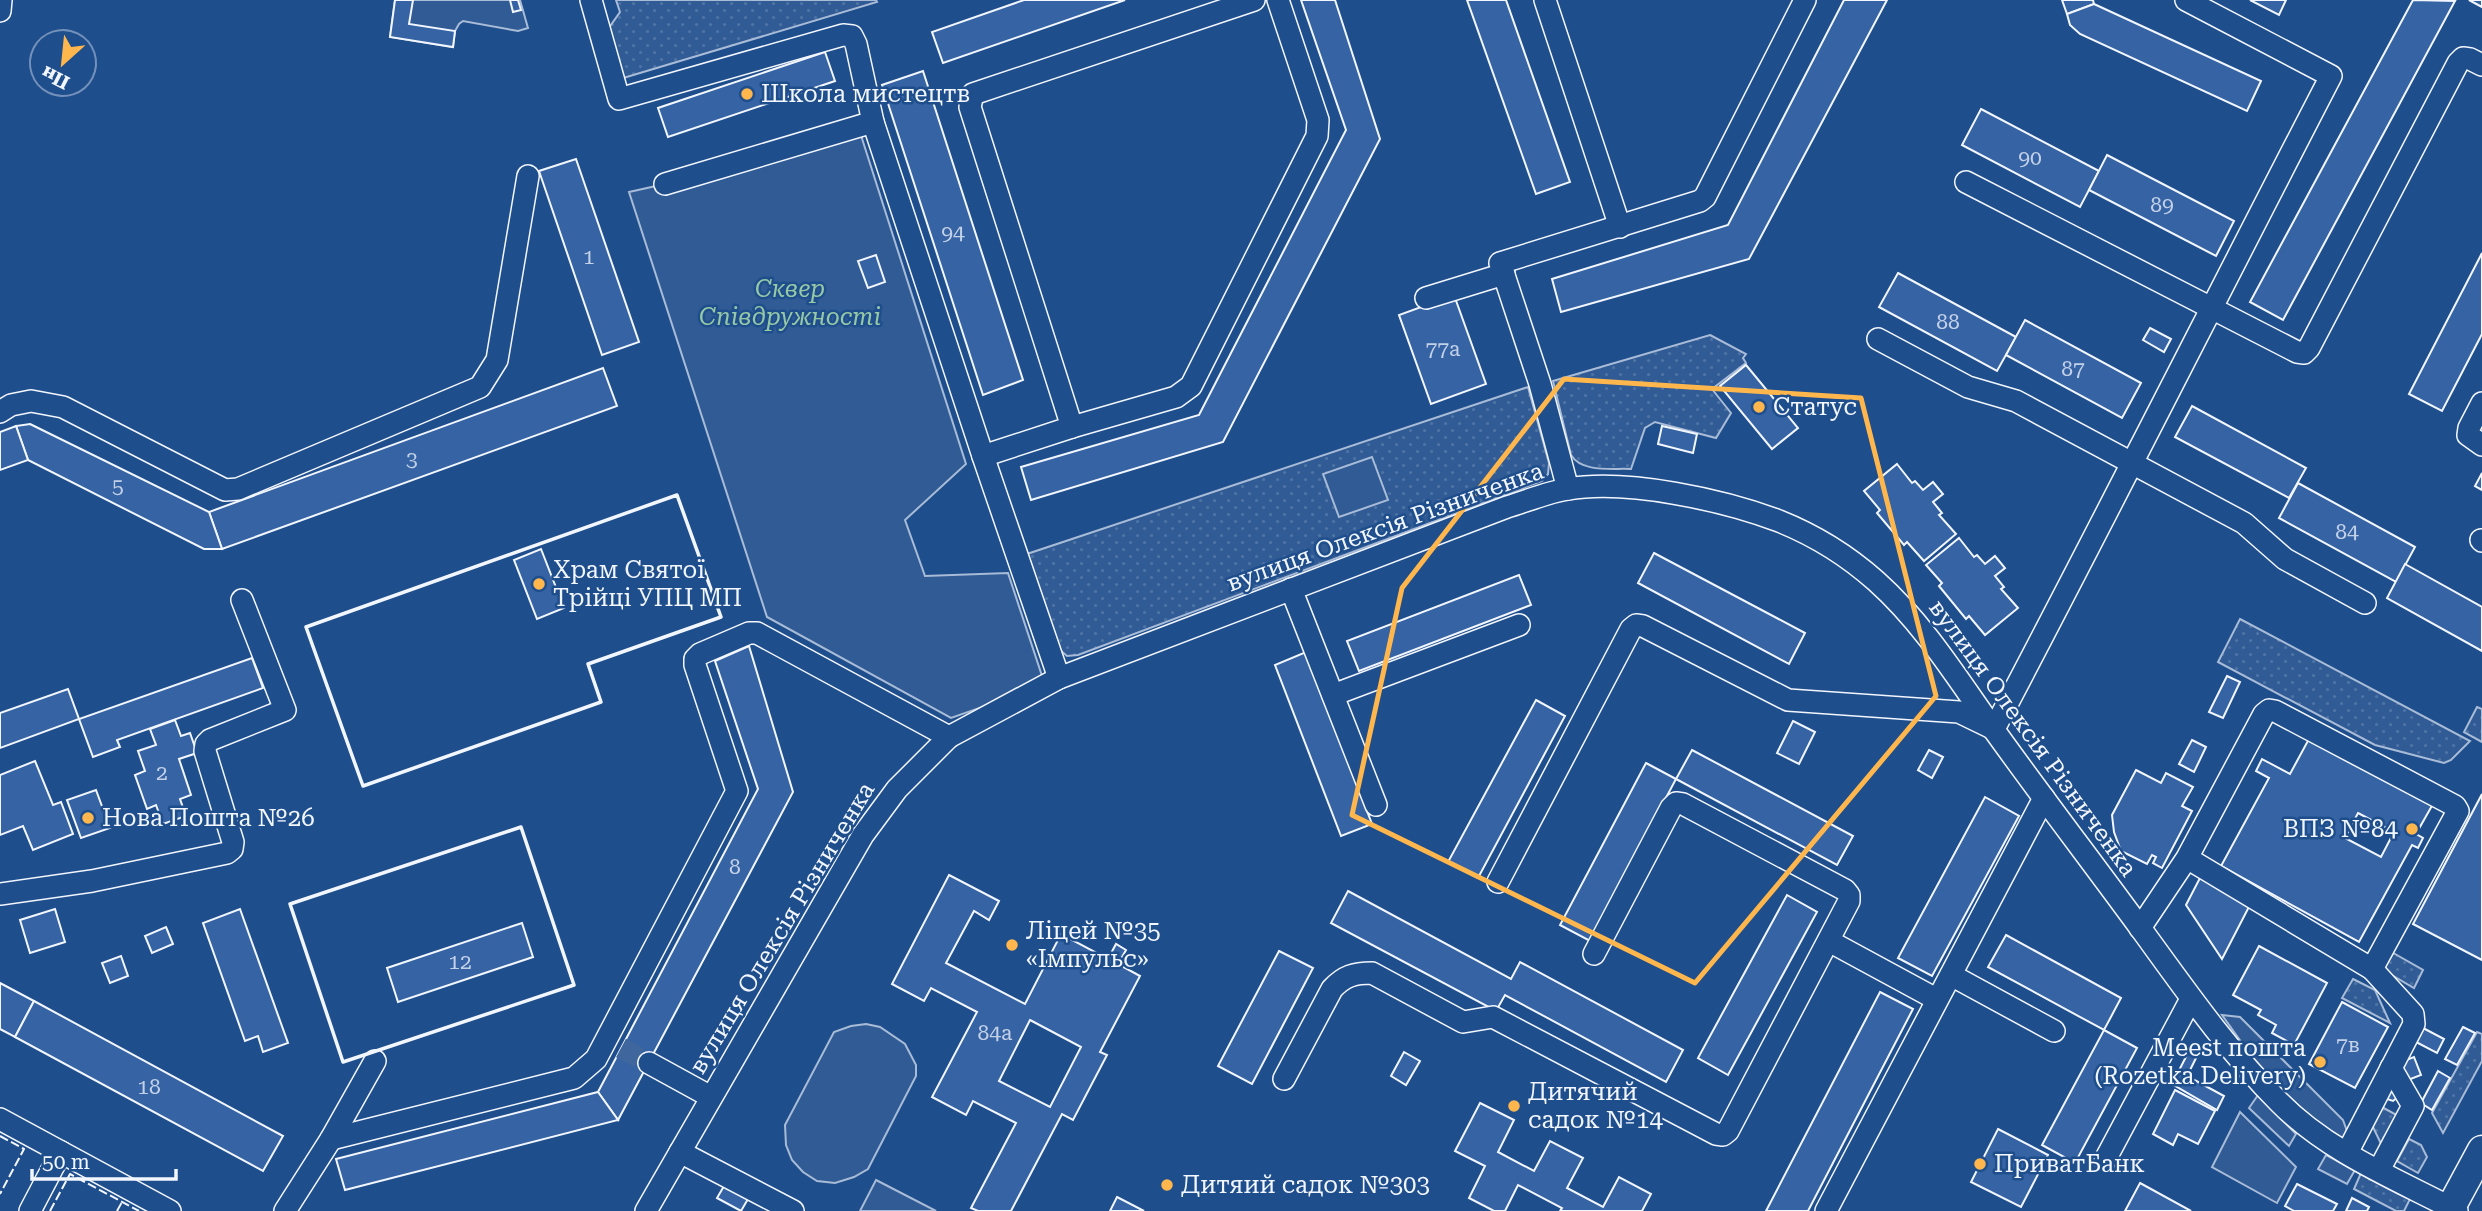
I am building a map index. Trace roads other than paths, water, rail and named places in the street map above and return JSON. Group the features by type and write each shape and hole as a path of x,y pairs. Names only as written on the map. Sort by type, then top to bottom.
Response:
{"main road":[{"path":"2453,1210 2482,1150"}],"street":[{"path":"0,11 1,0"},
{"path":"592,0 619,99 843,35 852,36 873,122 1059,678"},
{"path":"1072,427 970,107 970,99 973,94 1254,0"},
{"path":"984,456 1176,397 1191,386 1318,136 1318,120 1278,0"},
{"path":"1545,0 1620,227"},
{"path":"1568,489 1541,384 1500,263 1620,227 1700,201 1705,197 1805,0"},
{"path":"1498,882 1631,629 1636,625 1643,626 1779,698 1959,712 1994,729 2331,76 2212,5 2186,0"},
{"path":"1966,182 2210,309 2304,353 2458,63 2463,58 2482,65"},
{"path":"665,184 873,122"},
{"path":"0,412 11,405 31,401 63,407 226,490 238,489 481,387 498,360 528,176"},
{"path":"1426,298 1504,274"},
{"path":"1878,340 1968,387 2016,401 2244,523 2285,559 2365,603"},
{"path":"2482,403 2468,435 2482,445"},
{"name":"вулиця Олексія Різниченка","path":"646,1211 863,835 897,789 948,737 1059,678 1507,506 1568,489 1637,487 1717,503 1780,522 1829,546 1874,579 1908,613 1939,651 2192,999 2259,1082 2282,1106 2316,1134 2453,1210"},
{"path":"1291,589 1376,805"},
{"path":"0,894 92,881 227,853 232,849 233,842 205,751 206,744 285,710 242,600"},
{"path":"1333,695 1519,625"},
{"path":"331,1139 573,1078 613,1044 737,791 695,665 695,659 700,654 753,632 948,737"},
{"path":"2140,928 2187,858 2264,714 2269,710 2275,711 2455,806 2458,811 2372,969"},
{"path":"1826,1211 2045,798"},
{"path":"1284,1079 1332,989 1341,979 1355,973 1372,973 1463,1022 1493,1017 1716,1134 1723,1135 1829,941 1849,901 1849,895 1845,890 1683,804 1676,803 1594,954"},
{"path":"2187,858 2372,969 2413,1014 2414,1024 2347,1153"},
{"path":"1829,941 1937,999"},
{"path":"1951,975 2054,1031"},
{"path":"2105,1160 2192,999"},
{"path":"285,1211 331,1139 375,1061"},
{"path":"649,1063 711,1097"},
{"path":"2379,1170 2413,1107 2391,1068"},
{"path":"0,1119 170,1211"},
{"path":"30,1211 61,1152"},
{"path":"680,1152 793,1211"}],"tunnel":[{"path":"621,1048 649,1063"}],"place":[{"name":"Школа мистецтв","path":"747,94"},
{"name":"Статус","path":"1759,407"},
{"name":"Храм Святої Трійці УПЦ МП","path":"539,584"},
{"name":"Нова Пошта №26","path":"88,818"},
{"name":"ВПЗ №84","path":"2412,829"},
{"name":"Ліцей №35 «Імпульс»","path":"1012,945"},
{"name":"Meest пошта (Rozetka Delivery)","path":"2320,1062"},
{"name":"Дитячий садок №14","path":"1514,1106"},
{"name":"ПриватБанк","path":"1980,1164"},
{"name":"Дитяий садок №303","path":"1167,1185"}],"park label":[{"name":"Сквер Співдружності","path":"790,303"}]}
